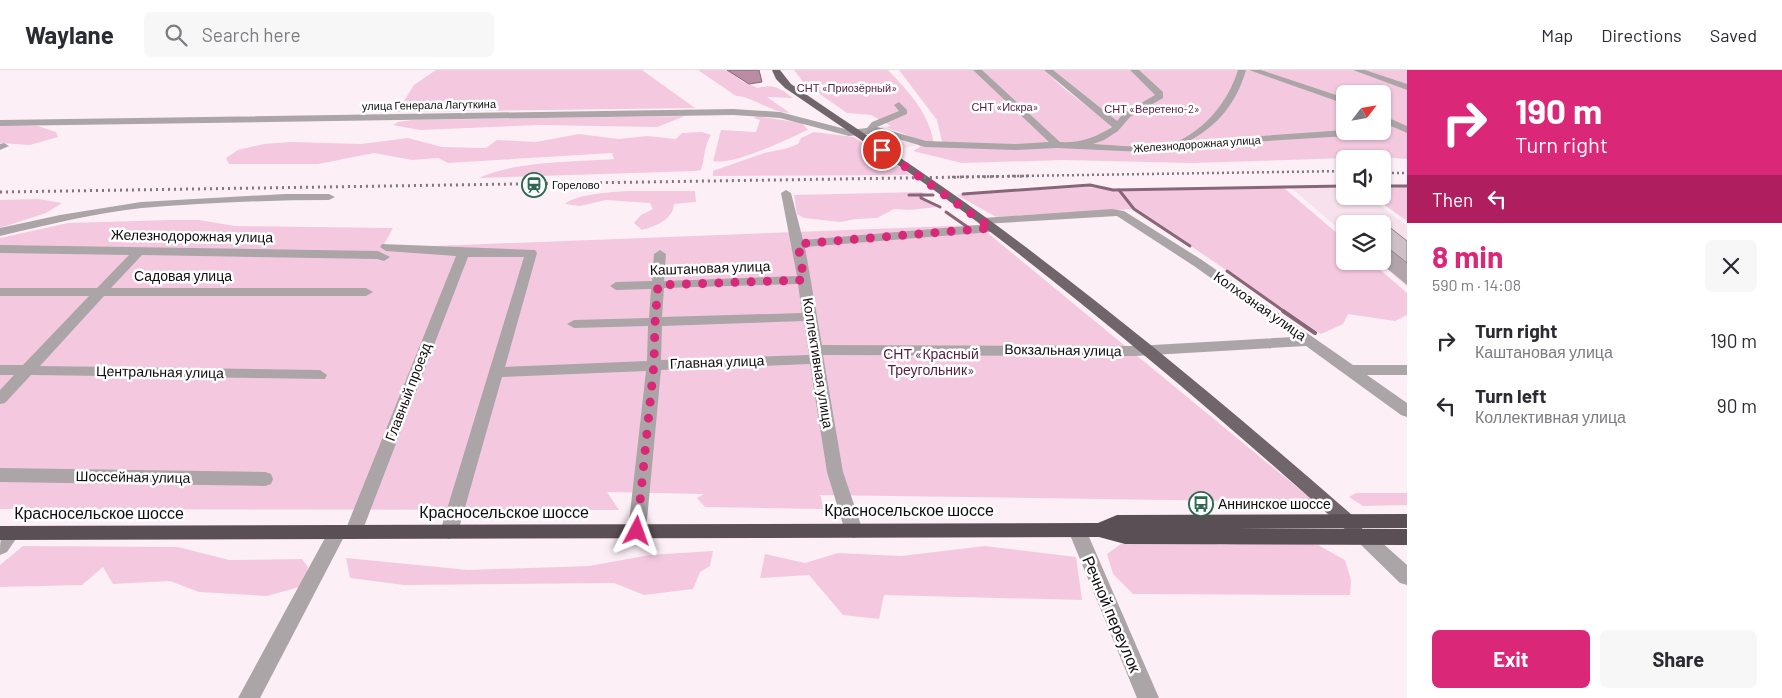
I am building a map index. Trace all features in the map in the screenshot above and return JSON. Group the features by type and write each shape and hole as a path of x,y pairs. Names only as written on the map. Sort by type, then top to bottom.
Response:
{"highway":[{"name":"Красносельское шоссе","path":"1098,530 1117,522 1407,521"},
{"name":"Красносельское шоссе","path":"4,537 346,532 1077,530 1098,530 1125,536 1407,537"}],"main road":[{"path":"776,70 779,77 788,86 987,225 1148,350 1257,441 1364,537"}],"street":[{"path":"977,70 1057,145"},
{"path":"1048,70 1117,126"},
{"path":"1073,146 1101,138 1117,126 1126,115 1160,96 1159,92 1134,70"},
{"path":"1173,147 1205,128 1222,110 1238,84 1242,70"},
{"path":"1253,70 1336,98"},
{"path":"1358,70 1407,87"},
{"path":"855,132 871,129 875,124 904,112 898,105"},
{"name":"улица Генерала Лагуткина","path":"0,123 733,112 780,115 855,132"},
{"path":"822,125 835,119"},
{"path":"1391,122 1406,128"},
{"name":"Железнодорожная улица","path":"1391,130 1406,128"},
{"name":"Железнодорожная улица","path":"871,129 894,132 925,144 1015,147 1057,145 1144,149 1234,140 1336,134"},
{"name":"Коллективная улица","path":"786,194 798,244 835,472 854,531"},
{"path":"0,232 60,218 141,205 285,197 329,197"},
{"name":"Колхозная улица","path":"987,225 1112,212 1120,213 1183,253 1407,411"},
{"path":"798,244 987,225"},
{"name":"Железнодорожная улица","path":"0,249 378,255 385,252 531,253 497,372"},
{"path":"0,400 140,250"},
{"name":"Главный проезд","path":"249,698 346,532 463,253"},
{"path":"637,531 654,364 660,254"},
{"name":"Каштановая улица","path":"616,286 804,280"},
{"name":"Садовая улица","path":"0,292 366,292"},
{"path":"574,324 810,317"},
{"name":"Вокзальная улица","path":"816,354 1148,350 1310,341"},
{"name":"Главная улица","path":"497,372 816,354"},
{"name":"Центральная улица","path":"0,370 320,375"},
{"path":"1350,370 1407,370"},
{"path":"449,532 497,372"},
{"name":"Шоссейная улица","path":"0,475 265,479"},
{"name":"Речной переулок","path":"1077,530 1148,698"},
{"path":"1364,537 1407,577"}],"shaded area":[{"path":"727,70 759,70 762,82 749,84"},
{"path":"880,134 890,134 917,145 895,151 874,137"},
{"path":"1291,188 1336,188 1336,205 1380,205 1407,226 1407,287 1387,270 1391,270 1391,215 1336,215 1336,226"}],"green space":[{"path":"436,70 642,70 695,108 397,112 414,85"},
{"path":"698,70 727,70 742,81 758,88 769,86 777,88 793,98 767,97 790,113 736,96"},
{"path":"794,70 888,70 924,114 934,146 1063,147 1132,151 1144,149 1073,146 1115,129 1048,70 1407,70 1407,159 1391,158 1391,150 1336,150 1336,158 1192,163 1063,160 962,163 913,151 920,147 916,139 887,127 891,126 871,115 847,113 804,83"},
{"name":"СНТ «Искра»","path":"899,70 1045,70 1061,86 1112,126 1100,136 1087,141 1069,144 1024,146 942,142 937,120"},
{"path":"685,116 657,127 538,125 420,130 393,125 398,122 412,120"},
{"path":"756,116 802,123 808,130 747,156 734,160 713,161 721,130 756,132 760,120 754,118"},
{"path":"0,125 38,126 56,132 58,137 30,145 0,143"},
{"path":"702,132 711,135 707,143 701,170 695,171 479,178 493,172 527,165 614,159 612,153 448,163 438,158 412,160 374,153 318,164 229,164 226,158 238,150 264,144 290,142 361,144 408,138 442,147 486,148 497,140 536,142 579,134 619,139 647,136 676,139 682,133"},
{"path":"814,132 854,137 911,175 713,176 713,171 764,153 798,144 801,138"},
{"path":"1088,187 1118,191 1133,209 996,217 957,195"},
{"path":"1391,187 1407,187 1407,221 1385,205 1391,205"},
{"path":"1284,188 1336,232 1336,270 1380,270 1407,293 1407,315 1395,321 1348,314 1343,324 1321,334 1136,209 1121,191"},
{"path":"627,191 695,191 696,202 674,204 673,210 667,218 658,224 642,230 634,223 641,215 653,209 650,203 606,200 580,206 565,204 585,196"},
{"path":"922,192 926,195 923,198 936,204 937,207 909,210 894,209 877,218 840,222 804,218 797,214 794,195"},
{"path":"38,199 62,203 46,213 0,228 0,200"},
{"name":"СНТ «Красный Треугольник»","path":"199,220 235,226 393,228 382,248 978,225 1315,502 819,495 823,509 705,507 697,498 704,494 607,492 619,510 0,509 0,238 68,223"},
{"path":"1356,493 1407,493 1407,505 1363,506 1349,497"},
{"path":"1185,541 1221,545 1283,541 1318,545 1345,560 1351,580 1350,595 1133,594 1113,574 1107,554 1121,544"},
{"path":"23,546 178,547 229,560 302,559 308,567 303,586 267,596 199,592 170,581 113,584 103,567 82,585 0,587 0,565"},
{"path":"985,546 1076,557 1082,600 884,595 879,619 843,615 809,575 760,578 765,554 805,563 838,553 901,556"},
{"path":"713,551 710,566 700,572 693,589 644,595 614,583 404,585 350,578 346,558 468,570 589,566 650,555"}],"building":[{"path":"1391,228 1407,241 1407,263 1391,250"}],"waterway":[{"path":"963,194 1090,185 1113,190 1336,186"},
{"path":"1391,186 1407,186"},
{"path":"1119,190 1134,209 1190,246"},
{"path":"909,195 921,195"},
{"path":"921,195 933,195"},
{"path":"921,195 921,198 940,207"},
{"path":"946,212 966,226"},
{"path":"1227,271 1285,312"},
{"path":"1283,311 1315,333"}],"railway":[{"path":"952,177 1336,171"},
{"path":"1391,173 1407,173"},
{"path":"0,192 1032,176"}],"place":[{"name":"Горелово","path":"534,185"},
{"name":"Аннинское шоссе","path":"1201,504"}],"route":[{"path":"637,531 654,364 658,285 804,280 798,244 991,228 882,150"}],"park label":[{"name":"СНТ «Приозёрный»","path":"847,88"},
{"name":"СНТ «Веретено-2»","path":"1152,109"}]}
